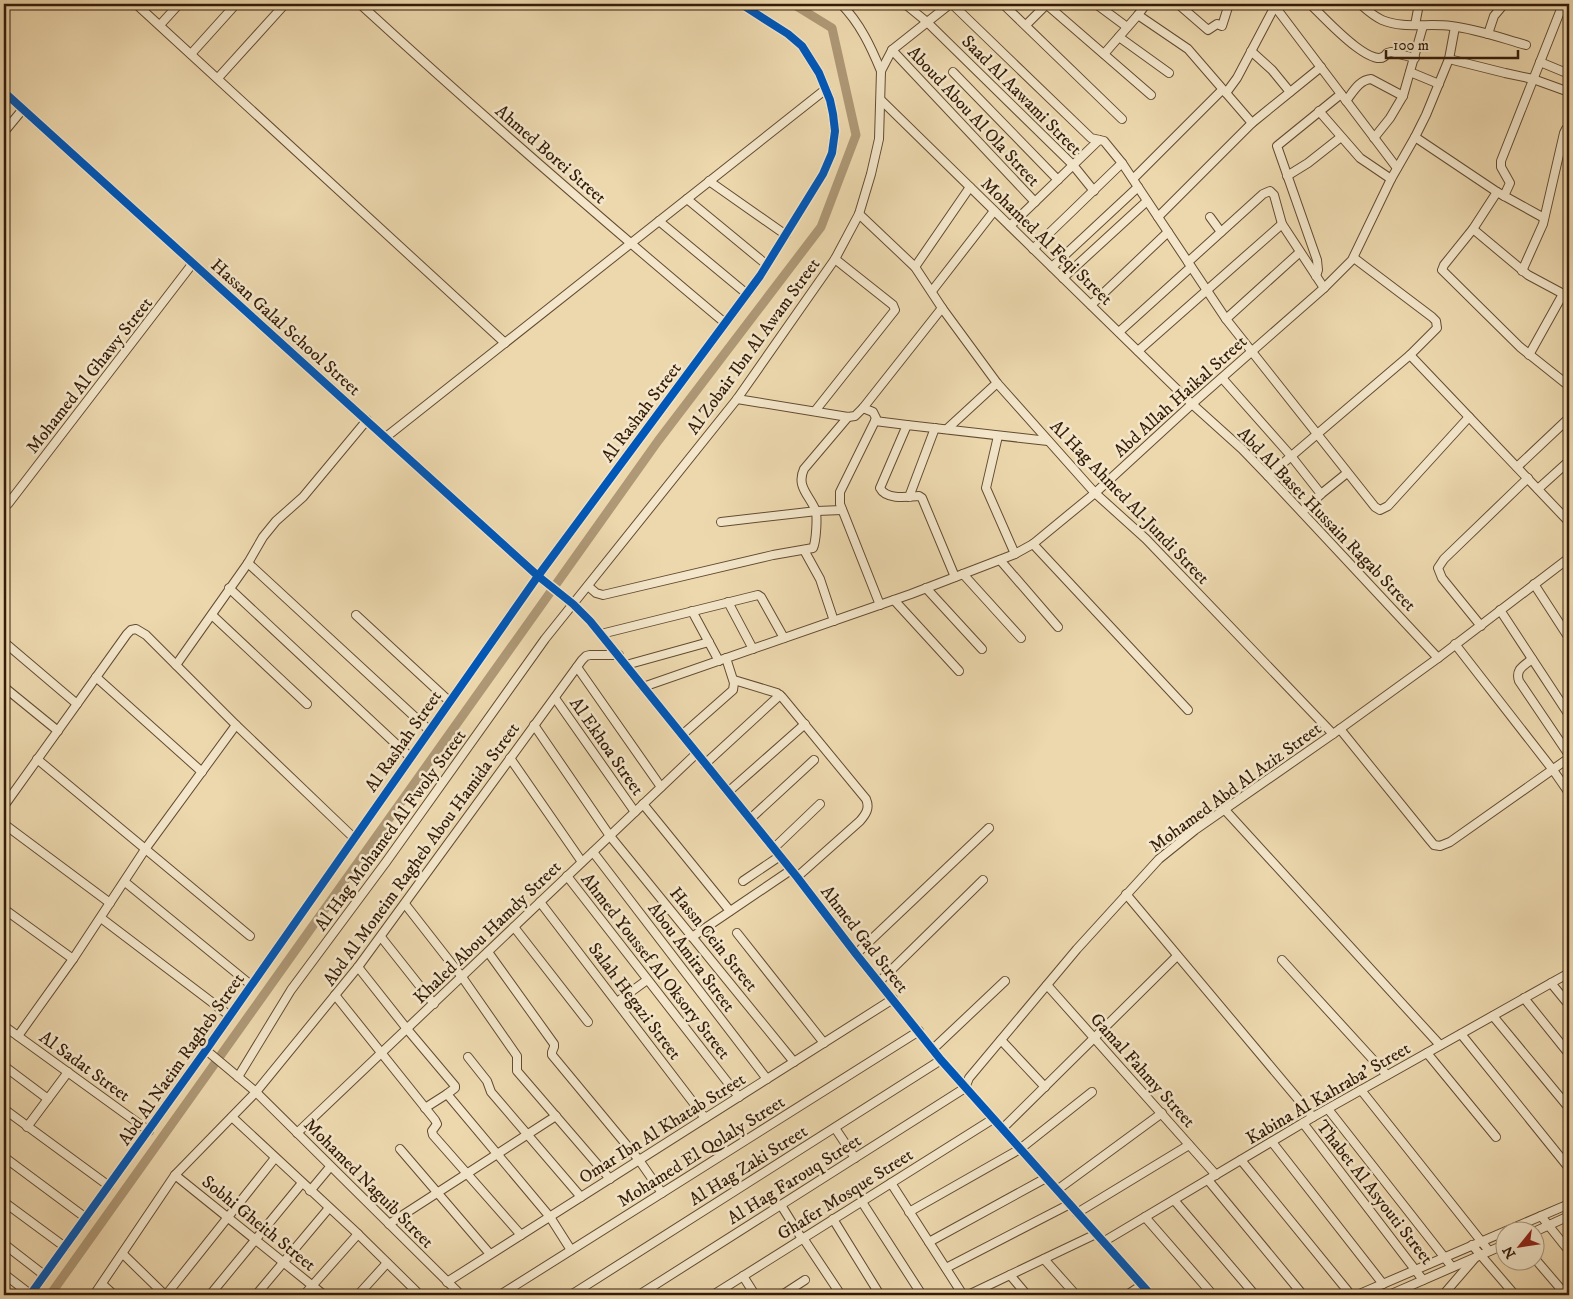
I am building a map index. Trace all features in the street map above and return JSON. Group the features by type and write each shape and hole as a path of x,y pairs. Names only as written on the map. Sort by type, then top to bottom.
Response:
{"street":[{"path":"136,4 505,342"},
{"path":"160,25 179,4"},
{"path":"191,54 236,4"},
{"path":"218,78 285,4"},
{"name":"Ahmed Borei Street","path":"360,4 447,84 630,244 725,323"},
{"name":"Al Rashah Street","path":"354,838 538,576 747,294 821,179 832,153 834,141 833,114 819,73 802,46 788,34 741,4"},
{"path":"841,4 872,49 881,72"},
{"name":"Saad Al Aawami Street","path":"905,4 928,22 1073,165 1094,190"},
{"path":"881,72 892,50 951,4 1091,138 1104,141 1122,163 1226,319 1375,507 1380,510 1388,506 1469,416"},
{"path":"1003,4 1122,119"},
{"path":"1026,25 1047,4 1151,95"},
{"path":"1096,4 1127,27"},
{"path":"1104,54 1146,4"},
{"path":"1178,4 1207,30 1217,24 1222,26 1229,4"},
{"path":"1310,4 1353,46 1364,53 1382,58 1391,52 1415,58"},
{"path":"1360,4 1373,15 1383,20 1419,25 1456,27 1526,45"},
{"path":"1374,138 1390,118 1403,96 1415,58 1419,25 1419,4"},
{"path":"1488,34 1494,16 1504,4"},
{"path":"1133,180 1224,92 1236,78 1274,5 1397,168"},
{"path":"1562,6 1501,164 1510,183 1444,265 1442,270 1530,355 1569,386"},
{"path":"1138,15 1188,49 1252,123"},
{"name":"Abd Allah Haikal Street","path":"643,687 894,600 1015,554 1033,544 1095,494 1192,404 1324,288 1354,258 1391,179 1415,137 1439,84 1449,59 1456,27"},
{"path":"1119,37 1169,73"},
{"name":"Aboud Abou Al Ola Street","path":"892,50 1035,202"},
{"path":"1251,51 1272,70 1290,92"},
{"path":"1449,59 1534,79 1569,92"},
{"path":"1540,62 1569,74"},
{"path":"1158,217 1252,123 1321,67"},
{"name":"Al Zobair Ibn Al Awam Street","path":"573,604 737,398 835,259 859,214 871,174 879,139 881,72"},
{"path":"953,72 1058,180"},
{"path":"1410,72 1439,84"},
{"path":"1346,101 1360,83 1367,79 1371,79 1403,96"},
{"path":"386,437 826,89"},
{"name":"Hassan Galal School Street","path":"4,92 561,595"},
{"path":"1316,276 1318,270 1317,260 1277,146 1341,94"},
{"name":"Mohamed Al Feqi Street","path":"881,100 1192,404"},
{"path":"4,132 23,109"},
{"path":"1319,111 1360,158 1391,179"},
{"path":"1522,271 1540,234 1564,133 1566,128 1569,128"},
{"path":"1287,176 1308,163 1341,137"},
{"path":"1415,137 1500,194 1544,218"},
{"path":"1010,226 1100,140"},
{"path":"1033,249 1122,163"},
{"path":"709,181 786,235"},
{"path":"915,266 970,187"},
{"path":"1052,267 1138,187"},
{"path":"1119,332 1221,232 1263,194 1270,191 1274,195 1282,224 1324,288"},
{"path":"687,199 767,265"},
{"path":"1063,278 1147,200"},
{"path":"932,291 994,211"},
{"name":"Al Hag Ahmed Al-Jundi Street","path":"859,214 915,266 942,308 997,383 1095,494 1146,539 1333,734"},
{"path":"1210,217 1221,232"},
{"path":"659,221 747,294"},
{"path":"1138,352 1282,224"},
{"path":"1472,230 1522,271 1566,295 1530,355"},
{"path":"1090,305 1168,232"},
{"path":"1226,319 1300,252"},
{"path":"1268,476 1410,355 1437,328 1436,321 1354,258"},
{"path":"815,411 895,310 894,305 835,259"},
{"name":"Mohamed Al Ghawy Street","path":"6,505 193,263"},
{"path":"737,398 853,417 863,408 942,308"},
{"path":"1410,355 1569,522"},
{"path":"1222,378 1322,494"},
{"path":"947,430 997,383"},
{"name":"Abd Al Baset Hussain Ragab Street","path":"1192,404 1242,449 1438,658"},
{"path":"863,408 873,412 876,418 840,492 840,504 880,605"},
{"path":"588,586 596,593 603,595 772,555 812,549 815,545 817,511 802,488 802,474 804,469 848,417"},
{"path":"1517,467 1569,418"},
{"path":"176,664 248,563 263,537 276,521 303,497 367,420"},
{"path":"875,421 1048,441"},
{"path":"907,425 880,488 882,492 887,495 920,496 922,498 959,576 1021,638"},
{"path":"909,497 936,428"},
{"path":"998,436 986,488 1015,554"},
{"path":"1538,489 1569,461"},
{"path":"1302,512 1347,472"},
{"path":"1481,626 1442,578 1438,568 1444,559 1528,478"},
{"path":"721,522 842,510"},
{"path":"1033,544 1188,710"},
{"path":"804,550 820,579 834,621"},
{"name":"Mohamed Abd Al Aziz Street","path":"965,1088 969,1078 1000,1040 1100,922 1159,859 1195,830 1438,658 1569,558"},
{"path":"1000,560 1058,627"},
{"path":"248,563 429,730"},
{"path":"1534,584 1569,638"},
{"path":"229,588 410,757"},
{"path":"926,588 982,650"},
{"name":"Ahmed Gad Street","path":"561,595 573,604 619,655 932,1049 1151,1295"},
{"path":"601,634 756,595 760,596 784,638"},
{"path":"894,600 959,672"},
{"path":"728,602 753,649"},
{"name":"Al Hag Mohamed Al Fwoly Street","path":"236,1075 290,990 386,862 545,639 573,604"},
{"path":"1500,610 1569,715"},
{"path":"682,735 731,693 734,685 734,680 709,642 692,611"},
{"path":"212,615 307,704"},
{"path":"356,615 450,701"},
{"path":"4,806 127,634 131,630 136,629 146,635 236,725 354,838"},
{"path":"4,642 77,704"},
{"path":"626,665 709,642"},
{"path":"1455,644 1569,793"},
{"name":"Abd Al Moneim Ragheb Abou Hamida Street","path":"94,1295 175,1175 256,1092 358,967 582,660 588,656 619,655"},
{"path":"1340,729 1434,845 1440,846 1450,842 1569,757 1519,681 1517,673 1519,669 1532,659"},
{"path":"577,667 661,787"},
{"path":"96,678 202,772"},
{"path":"734,680 780,695 866,799 868,804 867,812 860,821 797,877"},
{"path":"4,687 58,731"},
{"path":"705,764 780,695"},
{"name":"Al Ekhoa Street","path":"555,698 635,812"},
{"path":"728,792 805,724"},
{"path":"18,1036 101,918 146,848 236,725"},
{"name":"Hassn Cein Street","path":"534,725 610,836 794,1062"},
{"name":"Khaled Abou Hamdy Street","path":"297,1134 697,753"},
{"path":"510,758 582,862"},
{"path":"37,759 250,936"},
{"path":"750,819 814,760"},
{"path":"643,804 730,911"},
{"path":"774,848 820,804"},
{"path":"1225,810 1440,1045"},
{"path":"4,824 110,903"},
{"path":"856,954 989,828"},
{"name":"Abd Al Naeim Ragheb Street","path":"30,1295 206,1050 354,838"},
{"name":"Abou Amira Street","path":"593,852 766,1080"},
{"path":"742,881 780,856"},
{"path":"692,937 791,870"},
{"name":"Ahmed Youssef Al Oksory Street","path":"567,876 739,1097"},
{"path":"879,982 983,880"},
{"path":"124,882 252,985"},
{"path":"1126,894 1313,1117"},
{"name":"Salah Hegazi Street","path":"540,902 706,1118"},
{"path":"405,904 462,977 517,1056 517,1071 610,1179"},
{"path":"4,909 73,959"},
{"path":"101,918 230,1016"},
{"path":"514,927 588,1022"},
{"path":"737,933 824,1043"},
{"path":"381,937 434,1004"},
{"path":"488,952 554,1044 552,1055 639,1160 662,1193"},
{"path":"1002,1129 1177,956"},
{"path":"1282,960 1387,1075"},
{"path":"358,967 455,1086 447,1094 425,1108"},
{"name":"Kabina Al Kahraba' Street","path":"1103,1242 1313,1117 1569,973"},
{"path":"617,1002 648,980"},
{"path":"932,1049 1005,981"},
{"path":"1551,983 1569,1005"},
{"name":"Gamal Fahmy Street","path":"1047,985 1216,1175"},
{"path":"336,995 437,1123 432,1132 433,1134 521,1235"},
{"path":"1524,998 1569,1054"},
{"name":"Omar Ibn Al Khatab Street","path":"448,1282 893,999"},
{"path":"1493,1016 1569,1108"},
{"path":"4,1038 7,1028"},
{"name":"Al Sadat Street","path":"7,1028 148,1130"},
{"name":"Mohamed El Qolaly Street","path":"500,1295 919,1031"},
{"path":"1461,1034 1569,1168"},
{"path":"1000,1040 1044,1086"},
{"name":"Mohamed Naguib Street","path":"206,1050 256,1092 461,1295"},
{"path":"1427,1053 1496,1137"},
{"path":"468,1057 487,1080 491,1092 581,1197"},
{"name":"Al Hag Zaki Street","path":"571,1295 942,1060"},
{"path":"4,1066 48,1099"},
{"path":"28,1127 68,1072"},
{"name":"Al Hag Farouq Street","path":"639,1295 965,1088"},
{"path":"1361,1090 1489,1251"},
{"path":"909,1212 1020,1149 1092,1092"},
{"path":"447,1094 550,1217 571,1250"},
{"path":"4,1109 109,1186"},
{"path":"1328,1109 1452,1267"},
{"path":"1057,1190 1162,1113"},
{"path":"389,1224 556,1116"},
{"path":"232,1117 358,1234 415,1294"},
{"name":"Ghafer Mosque Street","path":"713,1295 993,1119"},
{"name":"Thabet Al Asyouti Street","path":"1303,1123 1423,1280"},
{"path":"835,1128 855,1158"},
{"path":"1272,1142 1383,1284"},
{"path":"1078,1213 1189,1145"},
{"path":"400,1149 490,1254"},
{"path":"4,1157 86,1218"},
{"path":"123,1254 165,1295 275,1158"},
{"path":"1242,1160 1351,1295"},
{"path":"310,1191 330,1167"},
{"name":"Sobhi Gheith Street","path":"175,1175 324,1295"},
{"path":"929,1242 1046,1178"},
{"path":"1208,1180 1303,1295"},
{"path":"210,1295 302,1183"},
{"path":"891,1184 963,1295"},
{"path":"1174,1200 1255,1295"},
{"path":"4,1202 65,1247"},
{"path":"862,1202 922,1295"},
{"path":"946,1268 1070,1204"},
{"path":"1528,1222 1569,1204"},
{"path":"781,1205 841,1295"},
{"path":"256,1295 329,1208"},
{"path":"1540,1216 1569,1251"},
{"path":"1548,1226 1569,1216"},
{"path":"1145,1217 1213,1295"},
{"path":"833,1220 880,1295"},
{"path":"304,1295 358,1234"},
{"path":"968,1295 978,1293 1010,1275 1096,1234"},
{"path":"1357,1295 1496,1236"},
{"path":"4,1244 44,1275"},
{"path":"1472,1245 1478,1256 1513,1295"},
{"path":"1389,1295 1496,1248"},
{"path":"1449,1293 1478,1256"},
{"path":"1044,1259 1076,1295"},
{"path":"358,1295 387,1263"},
{"path":"1546,1272 1566,1295"},
{"path":"4,1274 30,1295"},
{"path":"1010,1275 1027,1295"},
{"path":"744,1276 756,1295"},
{"path":"782,1295 795,1291 805,1280"},
{"path":"102,1284 114,1295"},
{"path":"1127,1295 1142,1285"}],"waterway":[{"path":"50,1295 658,441 821,227 856,135 832,28 793,4"}],"cycle path":[{"path":"30,1295 206,1050 538,576 760,276 823,174 832,153 835,131 830,100 819,73 802,46 788,34 741,4"},
{"path":"4,92 590,621 797,877 941,1060 1151,1295"}]}
